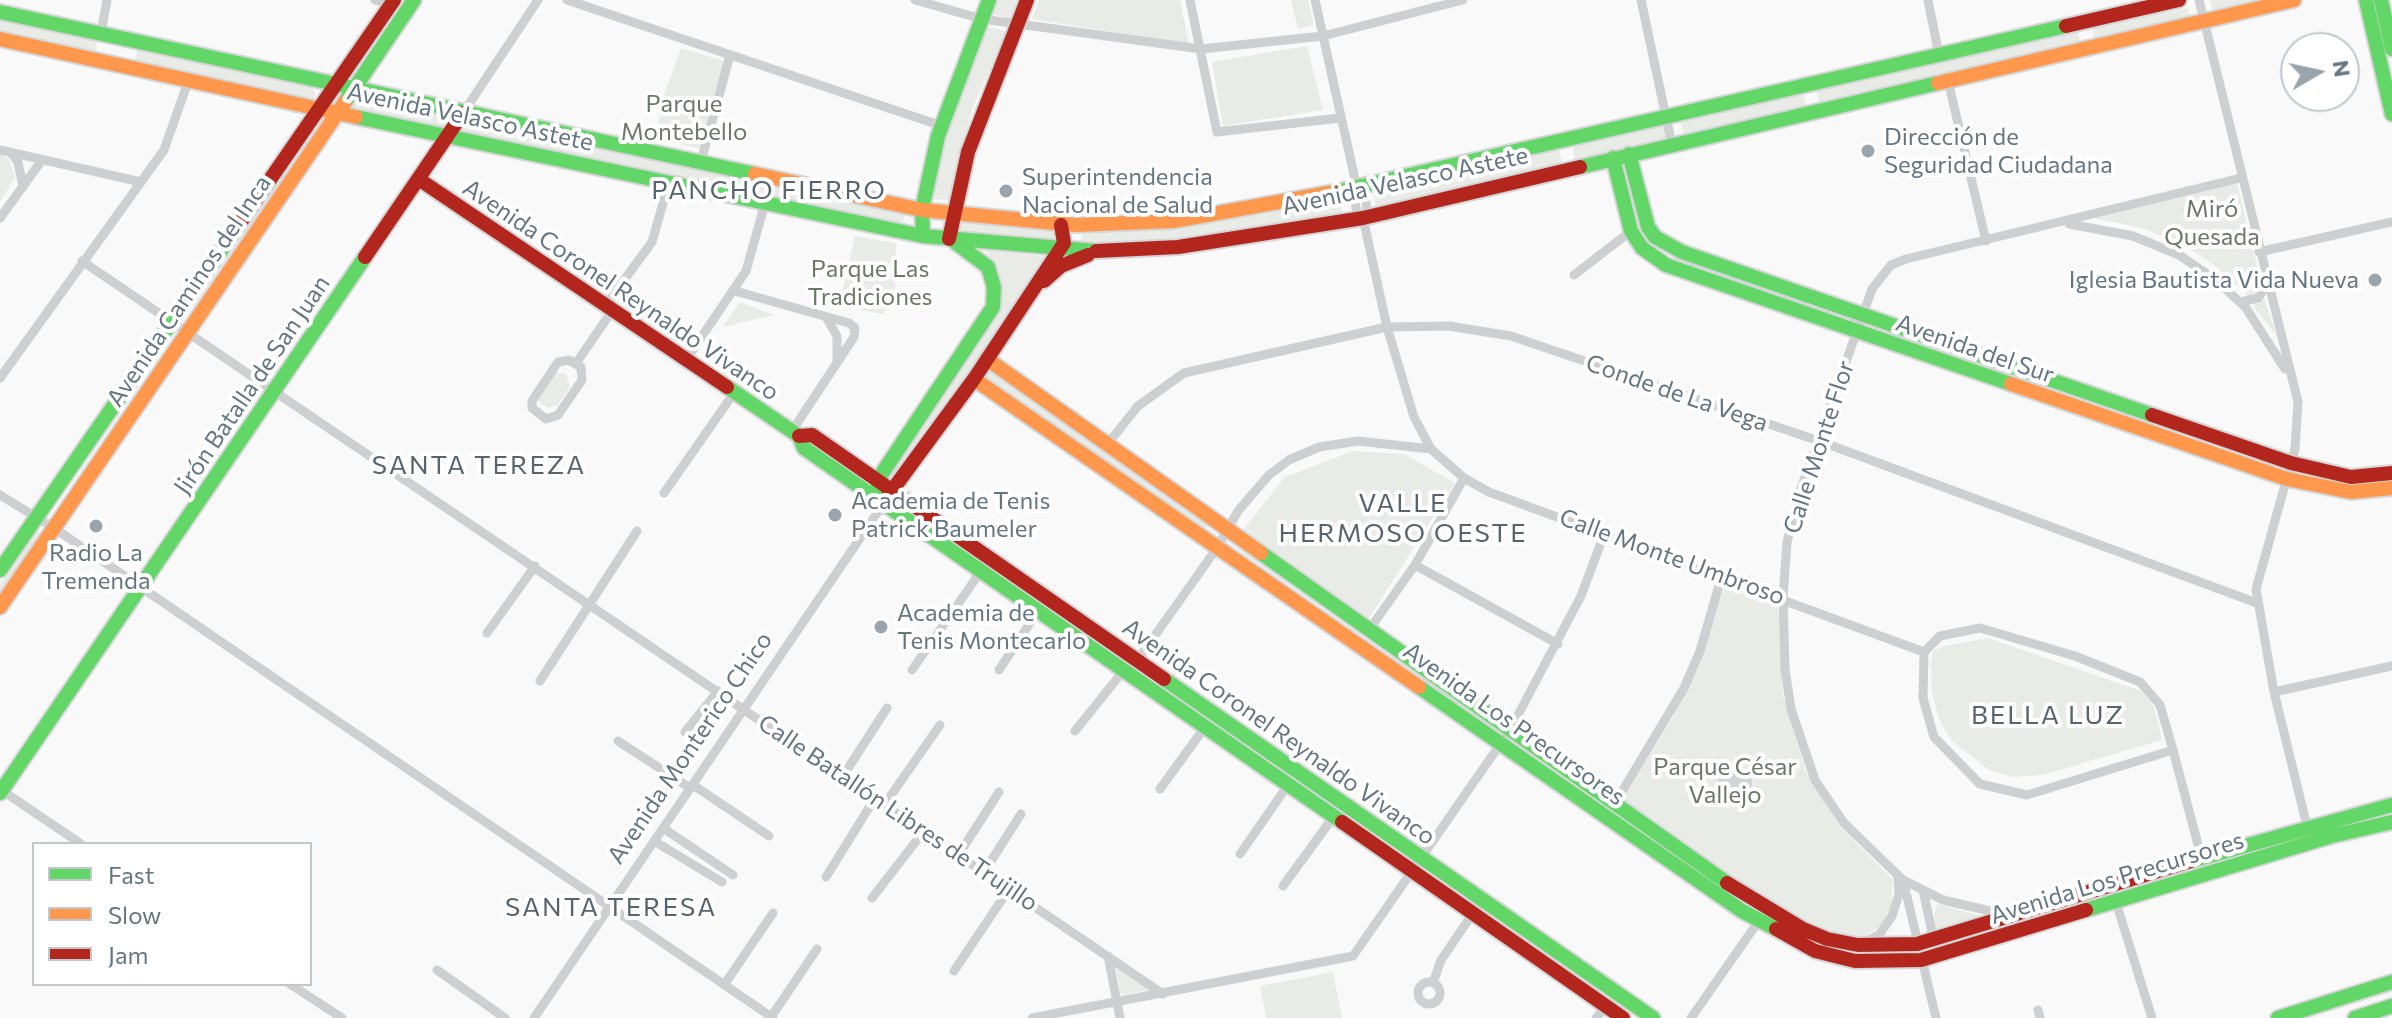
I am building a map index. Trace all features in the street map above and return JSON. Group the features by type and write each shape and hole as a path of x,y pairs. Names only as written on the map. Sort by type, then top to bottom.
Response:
{"main road":[{"name":"Avenida Caminos del Inca","path":"0,607 414,0"},
{"path":"923,236 922,210 942,126 989,0"},
{"path":"877,481 993,307 994,287 988,267 980,258 949,239 968,152 1027,0"},
{"name":"Avenida Velasco Astete","path":"0,12 922,210 1061,225 1174,221 1357,188 1667,120 2179,0"},
{"name":"Avenida Velasco Astete","path":"0,39 923,236 1058,251 1103,251 1178,247 1363,218 2294,0"},
{"path":"2366,0 2392,114"},
{"path":"2381,0 2392,49"},
{"name":"Avenida Caminos del Inca","path":"0,570 392,2"},
{"path":"2082,22 2089,48"},
{"path":"103,61 105,34"},
{"path":"129,66 134,40"},
{"path":"1808,86 1815,112"},
{"name":"Jirón Batalla de San Juan","path":"1,791 463,113"},
{"path":"1563,143 1568,168"},
{"name":"Avenida del Sur","path":"1629,154 1643,213 1655,237 1664,243 2291,463 2351,477 2392,473"},
{"name":"Avenida del Sur","path":"1613,158 1631,231 1642,248 1666,265 2287,479 2351,492 2392,488"},
{"name":"Avenida Coronel Reynaldo Vivanco","path":"420,180 795,433 804,448 888,497 1129,668 1205,727 1473,914 1601,1012 1623,1018"},
{"name":"Avenida Monterico Chico","path":"888,497 974,379 1065,240 1061,225"},
{"path":"1018,312 1061,266 1103,251"},
{"name":"Avenida Los Precursores","path":"987,359 1369,630 1506,736 1762,916 1858,945 1917,944 2307,826 2392,805"},
{"name":"Avenida Los Precursores","path":"974,379 1217,548 1614,805 1794,942 1832,956 1873,962 1921,960 2392,822"},
{"path":"2106,417 2112,401"},
{"name":"Avenida Coronel Reynaldo Vivanco","path":"795,433 812,435 877,481 888,497 981,571 1038,611 1278,758 1653,1018"},
{"path":"1268,771 1278,758"},
{"path":"2278,1018 2392,982"},
{"path":"2355,1018 2392,1006"}],"street":[{"path":"105,34 107,0"},
{"path":"375,0 392,2"},
{"name":"Jirón Batalla de San Juan","path":"463,113 538,0"},
{"path":"567,0 942,126"},
{"path":"915,0 982,19 1201,49 1323,36 1463,0"},
{"path":"1190,0 1217,132 1340,118"},
{"name":"Calle Monte Umbroso","path":"1315,0 1357,188 1354,196 1357,213 1363,218 1387,327 1431,449 1464,478 1489,492 1783,597 1924,652"},
{"path":"1641,0 1672,145"},
{"path":"1928,0 1939,55"},
{"path":"2199,0 2293,384 2299,422 2287,479 2258,577 2257,603 2274,692 2307,826"},
{"path":"701,162 730,55"},
{"path":"0,378 170,138 189,79"},
{"path":"1948,81 1986,241"},
{"path":"0,150 141,182"},
{"path":"11,153 18,162 23,187"},
{"path":"0,218 42,160"},
{"name":"Calle Monte Flor","path":"2026,912 1994,912 1943,900 1900,878 1844,823 1815,780 1791,709 1785,669 1783,597 1787,542 1862,315 1872,289 1891,265 2241,178"},
{"path":"577,362 652,242 669,182"},
{"path":"686,360 735,291 754,251 765,203"},
{"path":"2259,252 2392,222"},
{"name":"Calle Monte Flor","path":"2062,223 2133,236 2179,255 2216,280 2240,302 2265,335 2293,384"},
{"path":"1574,275 1631,231"},
{"name":"Calle Batallón Libres de Trujillo","path":"82,261 1163,994"},
{"path":"2240,302 2258,298 2267,285"},
{"path":"735,291 855,328 854,337 795,433"},
{"path":"826,317 837,336 837,363"},
{"name":"Conde de La Vega","path":"1106,446 1138,406 1184,373 1387,327 1449,326 1511,336 1819,441 2257,603"},
{"path":"558,362 577,362 581,367 582,380 558,415 546,419 532,408 532,401 558,362"},
{"path":"664,493 734,393"},
{"path":"1413,446 1422,431"},
{"path":"1075,731 1129,668 1217,548 1253,491 1289,460 1319,447 1358,441 1431,449"},
{"path":"1369,630 1415,565 1464,478"},
{"path":"0,495 54,528 772,1018 817,949"},
{"name":"Avenida Monterico Chico","path":"534,1018 888,497"},
{"path":"540,681 637,531"},
{"path":"1032,1018 1353,956 1414,873 1506,736 1558,644 1581,596 1605,532"},
{"path":"1415,565 1558,644"},
{"path":"487,633 535,566"},
{"path":"912,670 981,571"},
{"path":"1614,805 1684,688 1700,651 1722,575"},
{"path":"999,670 1038,611"},
{"path":"2173,750 2027,795 1980,784 1934,737 1923,698 1924,652 1940,636 1980,628 2127,675 2152,693 2160,705 2173,750 2206,875"},
{"path":"2274,692 2392,666"},
{"path":"685,732 718,691"},
{"path":"843,776 887,708"},
{"path":"826,877 940,725"},
{"path":"1160,789 1205,727"},
{"path":"618,741 769,836"},
{"path":"1240,854 1288,785"},
{"path":"1,791 78,842"},
{"path":"959,854 999,792"},
{"path":"984,872 1021,814"},
{"path":"1283,886 1334,816"},
{"path":"663,828 733,875"},
{"path":"872,898 924,831"},
{"path":"654,841 722,882"},
{"path":"1900,878 1936,1018"},
{"path":"1858,945 1879,935 1885,927 1896,905 1900,878"},
{"path":"2111,886 2152,1018"},
{"path":"954,971 1009,889"},
{"path":"1923,890 1937,956"},
{"path":"1433,983 1441,960 1482,900"},
{"path":"724,985 773,913"},
{"path":"1691,1018 1762,916"},
{"path":"1108,956 1120,1018"},
{"path":"437,970 505,1018"},
{"path":"293,986 342,1018"}],"green space":[{"path":"997,0 1023,0 1013,19 992,14"},
{"path":"1039,0 1180,0 1189,44 1032,19"},
{"path":"1291,0 1308,0 1314,25 1298,29"},
{"path":"2259,0 2213,11 2210,1"},
{"path":"2188,8 2190,18 2094,39 2092,27"},
{"path":"0,19 97,40 96,50 94,53 0,34"},
{"path":"987,27 1008,31 973,106 951,200 929,199 947,129"},
{"path":"2077,27 2080,42 1819,104 1817,89"},
{"path":"1307,46 1323,110 1223,126 1212,62"},
{"name":"Parque Montebello","path":"681,48 726,62 711,103 703,149 655,139 665,92"},
{"path":"138,49 312,87 315,93 313,100 307,101 134,63"},
{"path":"1803,93 1806,107 1684,134 1680,120"},
{"path":"359,96 450,117 441,130 351,109"},
{"path":"469,124 907,211 901,226 464,135 462,128"},
{"path":"1666,126 1669,141 1575,160 1572,145"},
{"path":"1559,149 1562,163 1376,206 1373,192"},
{"path":"0,154 9,159 15,177 0,202"},
{"name":"Miró Quesada","path":"2237,183 2262,287 2254,296 2248,296 2215,266 2189,248 2142,228 2089,217"},
{"path":"1340,200 1343,215 1181,242 1077,248 1084,231 1181,226"},
{"path":"964,220 1057,230 1058,242 1052,244 957,233 959,222"},
{"name":"Parque Las Tradiciones","path":"855,236 896,243 895,292 883,314 839,306"},
{"path":"986,250 1047,257 899,478 893,479 890,471 987,326 993,264"},
{"path":"2264,298 2276,334 2276,335 2253,306"},
{"path":"740,302 774,315 723,327"},
{"path":"991,369 1208,525 1203,532 986,376"},
{"path":"555,372 566,374 570,388 557,405 548,408 538,401"},
{"path":"1353,451 1404,454 1455,483 1367,621 1242,531 1285,477"},
{"path":"37,530 44,537 0,599 0,584"},
{"path":"1239,544 1363,632 1361,635 1236,548"},
{"name":"Parque César Vallejo","path":"1726,582 1778,601 1783,696 1806,772 1839,825 1893,880 1891,906 1882,925 1866,936 1850,938 1796,919 1710,868 1620,804 1673,717"},
{"path":"1988,638 2141,691 2154,707 2162,740 2042,775 2013,777 1989,770 1952,741 1939,720 1932,692 1931,664 1933,651"},
{"path":"1937,904 1995,920 1937,934 1934,917"},
{"path":"1116,968 1150,990 1121,995"},
{"path":"1333,972 1342,1018 1266,1018 1260,986"}],"shaded area":[{"path":"1735,767 1747,772 1752,784 1747,796 1735,801 1723,796 1718,784 1723,772"}],"traffic: fast":[{"path":"345,102 414,0"},
{"path":"923,236 922,210 938,136 989,0"},
{"path":"2366,0 2392,114"},
{"path":"2381,0 2392,49"},
{"path":"0,12 755,174"},
{"path":"1339,191 2066,26"},
{"path":"1580,167 1938,83"},
{"path":"356,117 923,236 1096,251"},
{"path":"1629,154 1648,227 1655,237 1682,252 2152,415"},
{"path":"1613,158 1631,231 1642,248 1666,265 2011,384"},
{"path":"0,570 238,226"},
{"path":"880,490 877,481 993,307 994,287 988,267 956,243"},
{"path":"0,793 365,257"},
{"path":"727,387 799,436 804,448 1342,822"},
{"path":"1261,553 1727,883"},
{"path":"1164,679 1653,1018"},
{"path":"1419,687 1742,911 1776,929"},
{"path":"2191,861 2392,805"},
{"path":"2086,910 2332,836 2392,822"},
{"path":"2278,1018 2392,982"},
{"path":"2355,1018 2392,1006"}],"traffic: slow":[{"path":"1938,83 2294,0"},
{"path":"0,39 356,117"},
{"path":"0,607 345,102"},
{"path":"755,174 922,210 1075,225 1174,221 1339,191"},
{"path":"987,359 1261,553"},
{"path":"974,379 1419,687"},
{"path":"2011,384 2287,479 2351,492 2392,488"}],"traffic: jam":[{"path":"238,226 394,0"},
{"path":"949,239 968,152 1027,0"},
{"path":"2066,26 2179,0"},
{"path":"365,257 463,113"},
{"path":"1096,251 1178,247 1363,218 1580,167"},
{"path":"420,180 727,387"},
{"path":"888,496 974,379 1064,243 1061,225"},
{"path":"1044,281 1061,266 1088,255"},
{"path":"2152,415 2291,463 2351,477 2392,473"},
{"path":"799,436 812,435 1164,679"},
{"path":"1342,822 1623,1018"},
{"path":"1727,883 1803,929 1827,939 1858,945 1917,944 2191,861"},
{"path":"1776,929 1815,951 1855,961 1921,960 2086,910"}],"place":[{"name":"Dirección de Seguridad Ciudadana","path":"1868,151"},
{"name":"Superintendencia Nacional de Salud","path":"1006,191"},
{"name":"Iglesia Bautista Vida Nueva","path":"2375,280"},
{"name":"Academia de Tenis Patrick Baumeler","path":"835,515"},
{"name":"Radio La Tremenda","path":"96,526"},
{"name":"Academia de Tenis Montecarlo","path":"881,627"}],"district":[{"name":"PANCHO FIERRO","path":"769,190"},
{"name":"SANTA TEREZA","path":"479,465"},
{"name":"VALLE HERMOSO OESTE","path":"1403,518"},
{"name":"BELLA LUZ","path":"2048,715"},
{"name":"SANTA TERESA","path":"611,907"}]}
